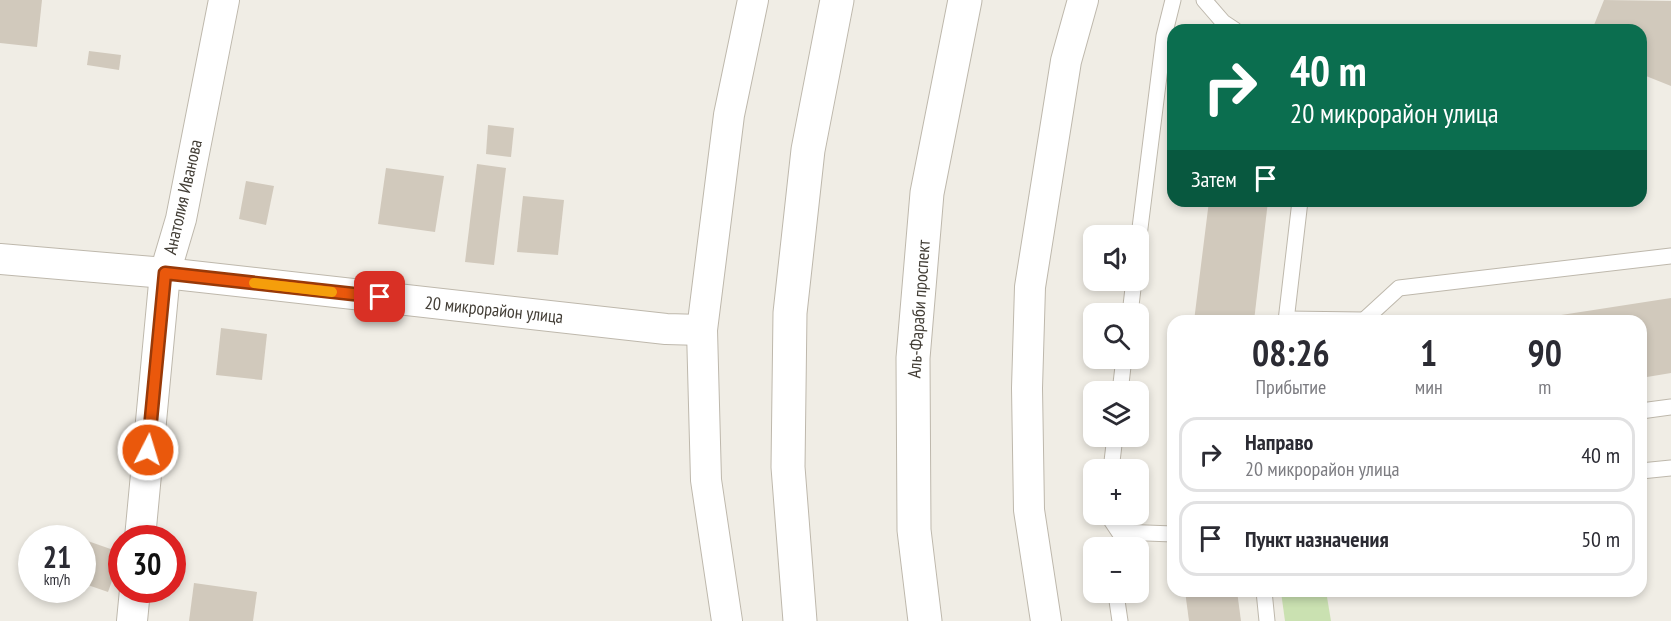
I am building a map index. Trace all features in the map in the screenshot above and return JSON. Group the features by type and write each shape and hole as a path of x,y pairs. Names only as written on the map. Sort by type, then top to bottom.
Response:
{"street":[{"name":"Анатолия Иванова","path":"141,525 165,273 181,219 224,0"},
{"path":"727,621 706,480 702,330 729,115 753,0"},
{"path":"800,621 788,467 790,313 808,150 837,0"},
{"name":"Аль-Фараби проспект","path":"925,621 914,530 913,358 927,193 965,0"},
{"path":"1046,621 1029,510 1027,388 1030,287 1066,61 1083,0"},
{"name":"20 микрорайон улица","path":"0,259 165,273 666,329 702,330"},
{"path":"132,621 134,603"}],"lane":[{"path":"1140,225 1164,36 1173,0"},
{"path":"1204,0 1226,24"},
{"path":"1287,315 1299,207"},
{"path":"1369,315 1399,288 1671,256"},
{"path":"1647,410 1671,407"},
{"path":"1647,470 1671,468"},
{"path":"1114,525 1119,532 1167,534"},
{"path":"1265,597 1267,621"},
{"path":"1117,603 1120,621"}],"green space":[{"path":"1282,597 1327,597 1331,621 1285,621"}],"building":[{"path":"0,0 42,0 37,47 0,43"},
{"path":"1604,0 1671,1 1671,86 1647,76 1647,24 1594,24"},
{"path":"89,51 121,55 119,70 87,65"},
{"path":"488,125 514,128 511,157 486,154"},
{"path":"477,164 506,168 494,265 465,262"},
{"path":"386,168 444,176 435,232 378,224"},
{"path":"246,181 274,186 266,225 239,219"},
{"path":"523,196 564,200 558,255 517,252"},
{"path":"1208,207 1267,207 1255,315 1195,315"},
{"path":"1671,298 1671,373 1647,377 1647,315 1561,315"},
{"path":"221,328 267,334 262,380 216,375"},
{"path":"96,544 108,548 108,592 96,588"},
{"path":"194,583 257,592 253,621 189,621"},
{"path":"1186,597 1238,597 1241,621 1189,621"}],"slow traffic":[{"path":"254,283 332,292"}],"route":[{"path":"148,450 165,273 380,297"}]}
